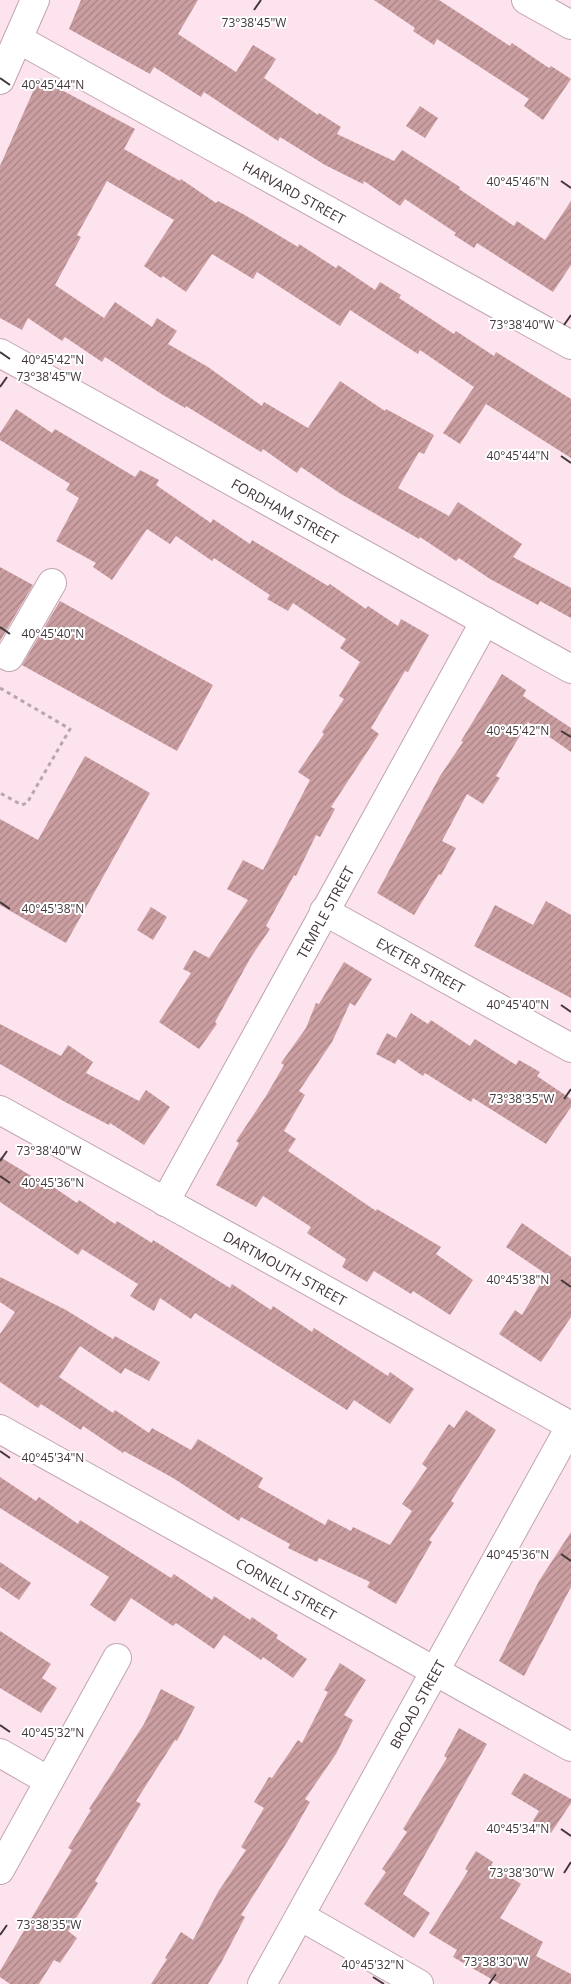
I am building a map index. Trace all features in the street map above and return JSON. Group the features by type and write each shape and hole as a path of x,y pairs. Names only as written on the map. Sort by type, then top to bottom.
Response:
{"street":[{"path":"0,80 35,0"},
{"path":"526,0 571,25"},
{"name":"HARVARD STREET","path":"18,39 571,345"},
{"name":"FORDHAM STREET","path":"0,354 571,669"},
{"path":"10,657 52,583"},
{"name":"TEMPLE STREET","path":"165,1202 485,621"},
{"name":"EXETER STREET","path":"324,911 571,1048"},
{"name":"DARTMOUTH STREET","path":"0,1110 571,1426"},
{"name":"BROAD STREET","path":"262,1984 571,1426"},
{"name":"CORNELL STREET","path":"0,1429 571,1747"},
{"path":"0,1870 117,1658"},
{"path":"0,1754 49,1781"},
{"path":"300,1916 419,1984"}],"path":[{"path":"0,688 70,729 27,803 22,805 0,793"}],"building":[{"path":"81,0 198,0 178,34 236,72 253,45 276,59 264,78 318,115 319,113 341,127 337,134 394,161 402,150 460,187 459,189 514,226 517,221 545,240 571,201 571,265 553,292 477,243 474,248 454,235 456,233 405,199 400,206 364,181 363,184 325,165 280,137 278,141 204,92 201,97 154,67 150,74 69,29"},
{"path":"374,0 439,0 510,46 512,43 549,68 551,66 571,79 543,120 524,106 529,99 437,39 434,45 413,31 415,28"},
{"path":"39,78 135,129 124,149 180,181 181,179 216,203 218,201 243,214 298,247 299,244 336,268 338,265 375,290 380,282 401,295 399,298 454,334 456,331 494,356 496,352 571,399 571,458 486,404 460,444 443,433 474,387 420,350 418,354 350,310 340,326 257,272 253,279 212,254 186,292 163,276 161,278 144,266 174,220 107,181 77,235 81,237 55,285 104,318 115,302 152,327 157,318 177,331 168,344 208,367 262,406 264,402 308,428 340,381 385,411 386,409 434,435 424,454 419,452 398,488 449,516 458,502 522,544 513,557 571,588 571,618 540,601 538,605 490,579 459,558 456,561 420,537 419,539 341,494 301,467 297,473 263,449 261,452 186,406 185,408 105,357 102,362 65,337 62,341 28,318 22,330 0,318 0,166"},
{"path":"420,106 438,118 425,138 406,126"},
{"path":"16,409 52,433 55,429 135,477 140,470 159,480 156,485 211,523 213,519 250,544 252,540 328,586 330,584 366,609 368,606 398,626 401,619 429,635 408,672 405,671 371,728 379,734 331,807 335,809 320,837 316,835 296,876 294,875 266,926 270,929 251,957 215,1022 217,1024 199,1049 159,1022 191,973 183,969 194,950 209,958 248,900 227,889 243,860 263,870 310,780 298,772 324,734 322,732 344,699 339,696 360,662 340,648 346,639 293,603 288,611 267,599 270,595 214,558 212,561 176,536 170,544 147,529 112,580 93,567 96,563 56,541 79,498 66,490 70,484 0,440 0,433"},
{"path":"0,567 33,585 0,641"},
{"path":"60,601 213,685 177,751 22,665"},
{"path":"502,674 526,690 523,696 571,728 571,752 528,722 496,776 500,778 483,804 467,794 442,841 456,848 441,875 439,874 414,915 377,893 440,776 463,742 461,741"},
{"path":"85,756 150,793 66,943 0,905 0,819 38,840"},
{"path":"546,901 571,915 571,998 474,946 495,905 533,925"},
{"path":"151,907 167,917 153,940 137,930"},
{"path":"344,962 372,979 355,1006 350,1003 332,1042 299,1091 305,1095 284,1131 296,1139 288,1151 376,1211 377,1209 441,1247 436,1254 473,1280 450,1315 413,1291 411,1294 374,1271 367,1282 342,1267 346,1259 307,1233 311,1227 263,1196 256,1207 216,1185 239,1143 236,1141 284,1065 281,1063 306,1028 316,1003 319,1004"},
{"path":"411,1013 428,1024 431,1020 470,1046 475,1039 516,1065 519,1060 540,1072 537,1076 571,1099 571,1107 546,1144 473,1098 471,1102 425,1073 423,1076 398,1059 395,1064 376,1054 387,1033 396,1038"},
{"path":"0,1024 61,1056 68,1045 93,1062 86,1073 139,1101 146,1090 170,1107 144,1145 110,1123 109,1125 65,1102 0,1064"},
{"path":"0,1157 38,1180 40,1178 77,1203 79,1200 115,1224 117,1221 152,1243 153,1240 230,1288 232,1284 271,1310 273,1306 312,1332 314,1328 388,1376 390,1372 414,1389 390,1424 354,1400 347,1410 195,1313 191,1319 160,1298 154,1311 130,1296 138,1284 82,1249 78,1255 0,1202"},
{"path":"522,1223 571,1257 571,1317 541,1362 499,1334 515,1310 522,1315 546,1274 506,1247"},
{"path":"0,1277 66,1310 113,1339 115,1336 160,1362 149,1381 125,1368 121,1374 80,1346 59,1377 113,1413 115,1410 149,1433 152,1428 191,1450 198,1439 263,1478 258,1487 325,1525 328,1519 351,1531 353,1527 390,1545 412,1511 402,1504 427,1468 422,1464 449,1424 454,1428 466,1410 496,1430 451,1501 454,1503 429,1540 432,1542 396,1604 367,1587 370,1582 319,1558 317,1562 288,1548 290,1544 241,1517 239,1521 173,1478 124,1451 123,1453 83,1426 81,1430 41,1404 38,1408 0,1382 0,1334 15,1312 0,1302"},
{"path":"0,1477 36,1501 39,1497 78,1524 80,1520 171,1578 174,1574 212,1600 214,1596 250,1620 252,1617 278,1635 276,1638 307,1659 293,1678 263,1657 261,1660 224,1635 214,1649 176,1623 173,1626 131,1598 115,1622 90,1605 109,1577 0,1508"},
{"path":"571,1532 571,1587 524,1676 499,1661 539,1581"},
{"path":"0,1562 31,1583 19,1600 0,1587"},
{"path":"0,1631 51,1664 42,1678 57,1688 41,1713 0,1688"},
{"path":"340,1663 366,1680 344,1715 353,1720 336,1754 305,1799 310,1802 289,1839 241,1915 245,1917 222,1961 208,1984 151,1984 181,1932 193,1940 218,1892 246,1850 241,1847 264,1808 254,1802 269,1777 272,1778 298,1740 302,1743 328,1692 324,1690"},
{"path":"161,1689 195,1707 177,1741 175,1740 136,1801 141,1804 95,1881 98,1883 68,1931 77,1938 60,1963 54,1960 39,1984 10,1984 0,1977 0,1971 72,1850 68,1848 91,1810 89,1809 144,1724"},
{"path":"459,1728 487,1744 403,1894 430,1913 414,1938 364,1904 386,1872 382,1869 407,1832 403,1829 447,1758 444,1756"},
{"path":"524,1773 571,1799 571,1803 551,1833 533,1821 539,1811 511,1794"},
{"path":"476,1851 493,1862 491,1865 521,1884 500,1918 543,1942 536,1956 571,1974 571,1984 500,1984 453,1957 457,1950 429,1933 468,1871 465,1869"}]}
